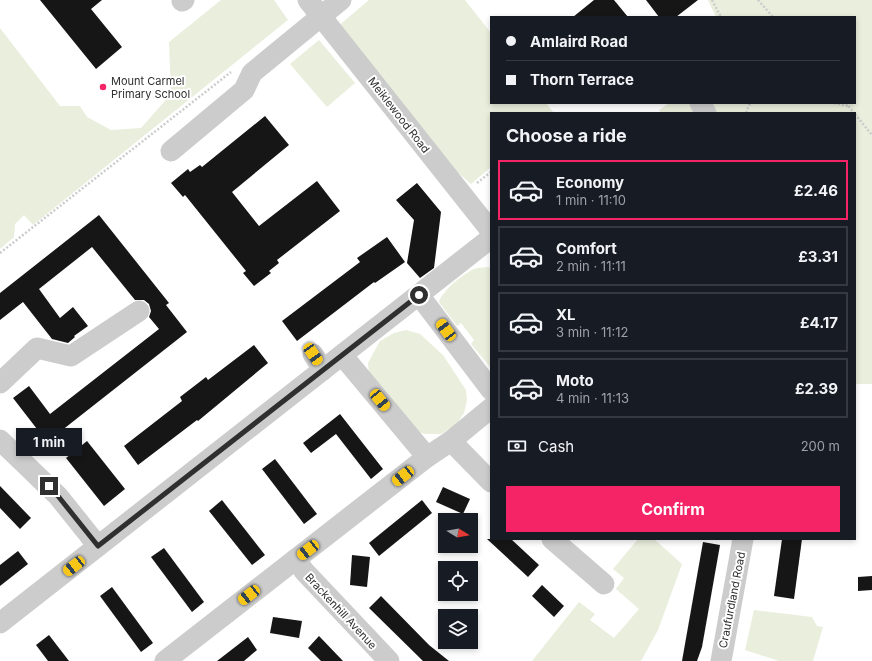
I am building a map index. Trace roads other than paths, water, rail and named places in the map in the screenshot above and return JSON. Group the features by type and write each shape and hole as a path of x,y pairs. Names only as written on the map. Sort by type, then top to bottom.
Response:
{"street":[{"name":"Meiklewood Road","path":"308,0 490,230"},
{"path":"171,151 244,90 252,73 341,0"},
{"path":"0,623 98,546 318,362 342,355 490,239"},
{"path":"419,295 490,389"},
{"path":"0,383 37,348 71,356 139,311"},
{"path":"342,355 426,458"},
{"path":"165,661 426,458 451,442 490,409"},
{"path":"0,440 58,496 98,546"},
{"path":"451,442 490,481"},
{"path":"553,540 604,584"},
{"name":"Craufurdland Road","path":"721,661 743,540"},
{"name":"Brackenhill Avenue","path":"296,559 304,571 389,661"}],"place":[{"name":"Mount Carmel Primary School","path":"103,87"}]}
